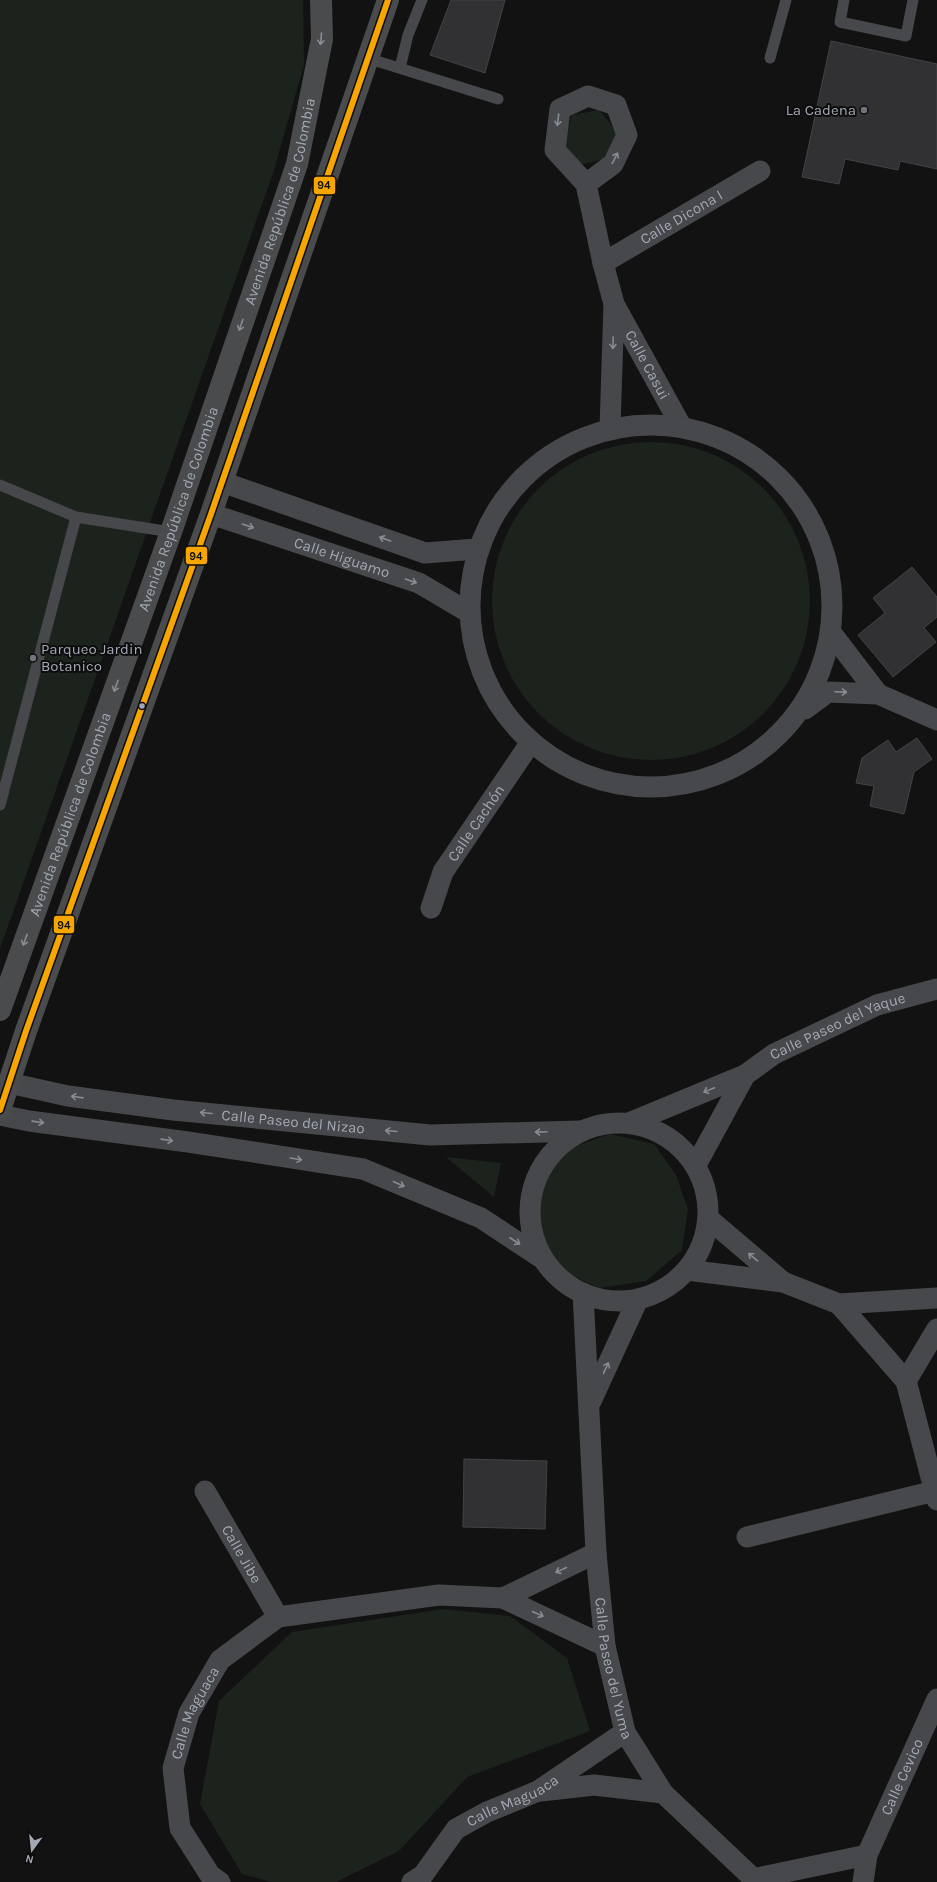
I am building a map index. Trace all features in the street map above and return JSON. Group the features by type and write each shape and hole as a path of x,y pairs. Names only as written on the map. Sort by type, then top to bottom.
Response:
{"main road":[{"name":"Avenida República de Colombia","path":"0,1010 171,532 297,164 322,39 321,0"},
{"name":"Avenida República de Colombia","path":"0,1110 26,1031 211,514 388,0"}],"street":[{"name":"Calle Dicona I","path":"603,263 760,171"},
{"name":"Calle Casui","path":"586,184 603,263 614,304 681,426"},
{"name":"Calle Casui","path":"610,428 614,304"},
{"path":"796,716 819,677 832,634 831,577 814,524 781,478 735,445 681,426 646,424 610,428 566,444 528,471 497,507 477,549 470,580 468,612 477,661 498,705 531,742 566,766 606,782 648,787 691,783 731,769 767,746 796,716 828,692 878,694 937,720"},
{"path":"222,482 425,553 477,549"},
{"name":"Calle Higuamo","path":"211,514 419,583 468,612"},
{"path":"832,634 878,694"},
{"name":"Calle Cachón","path":"431,908 443,872 531,742"},
{"name":"Calle Paseo del Yaque","path":"629,1123 745,1075 774,1054 877,1005 937,989"},
{"name":"Calle Paseo del Yaque","path":"696,1165 745,1075"},
{"name":"Calle Paseo del Nizao","path":"9,1083 68,1096 173,1110 430,1135 580,1131"},
{"name":"Calle Paseo del Nizao","path":"0,1115 29,1121 188,1142 363,1169 481,1218 540,1256"},
{"path":"629,1123 654,1130 678,1144 696,1165 707,1191 709,1219 702,1247 687,1270 665,1289 638,1299 610,1301 582,1293 559,1278 540,1256 531,1229 531,1198 540,1169 559,1145 580,1131 604,1124 629,1123"},
{"path":"709,1219 784,1282"},
{"path":"687,1270 784,1282 839,1304 937,1298"},
{"name":"Calle Paseo del Yuma","path":"582,1293 596,1553 605,1646 626,1732 663,1793 755,1880"},
{"name":"Calle Paseo del Yuma","path":"589,1403 638,1299"},
{"path":"747,1537 936,1496 906,1381 839,1304"},
{"path":"906,1381 937,1329"},
{"name":"Calle Jibe","path":"206,1491 278,1617"},
{"name":"Calle Maguaca","path":"502,1598 596,1553"},
{"name":"Calle Maguaca","path":"220,1882 210,1875 180,1828 173,1768 189,1713 220,1660 278,1617 439,1595 502,1598 605,1646"},
{"name":"Calle Cevico","path":"863,1882 867,1855 937,1699"},
{"name":"Calle Maguaca","path":"422,1880 456,1829 487,1812 538,1791 626,1732"},
{"path":"538,1791 594,1785 663,1793"},
{"path":"755,1880 867,1855"}],"lane":[{"path":"400,68 408,35 422,0"},
{"path":"770,58 786,0"},
{"path":"844,0 840,22 906,36 913,0"},
{"path":"367,58 498,99"},
{"path":"0,485 76,517 171,532"},
{"path":"0,805 76,517"}],"shaded area":[{"path":"0,0 303,0 304,65 273,173 0,949"},
{"path":"599,110 617,132 608,158 580,165 563,143 572,115"},
{"path":"651,442 682,445 712,454 726,461 752,478 774,500 791,526 798,540 807,570 810,601 807,632 798,662 791,676 774,702 752,724 726,741 712,748 682,757 651,760 620,757 590,748 576,741 550,724 528,702 511,676 504,662 495,632 492,601 495,570 504,540 511,526 528,500 550,478 576,461 590,454 620,445"},
{"path":"610,1134 654,1144 676,1175 688,1209 682,1250 646,1281 599,1288 553,1267 539,1228 536,1190 562,1151"},
{"path":"446,1157 501,1163 494,1197"},
{"path":"443,1609 510,1616 567,1658 590,1731 467,1777 399,1851 336,1882 271,1882 242,1874 200,1804 219,1701 292,1632"}],"building":[{"path":"451,0 505,0 485,73 430,55"},
{"name":"La Cadena","path":"831,41 937,64 937,169 900,161 898,170 845,159 839,184 802,177"},
{"path":"912,567 937,597 937,617 924,628 936,642 893,677 858,635 885,613 873,598"},
{"path":"917,738 932,759 914,772 904,814 870,806 874,786 856,783 862,758 888,740 896,752"},
{"path":"464,1459 547,1461 545,1529 463,1527"}],"transit line":[{"name":"94","path":"0,1110 26,1031 211,514 388,0"}],"place":[{"name":"La Cadena","path":"864,110"},
{"name":"Parqueo Jardin Botanico","path":"33,658"}]}
